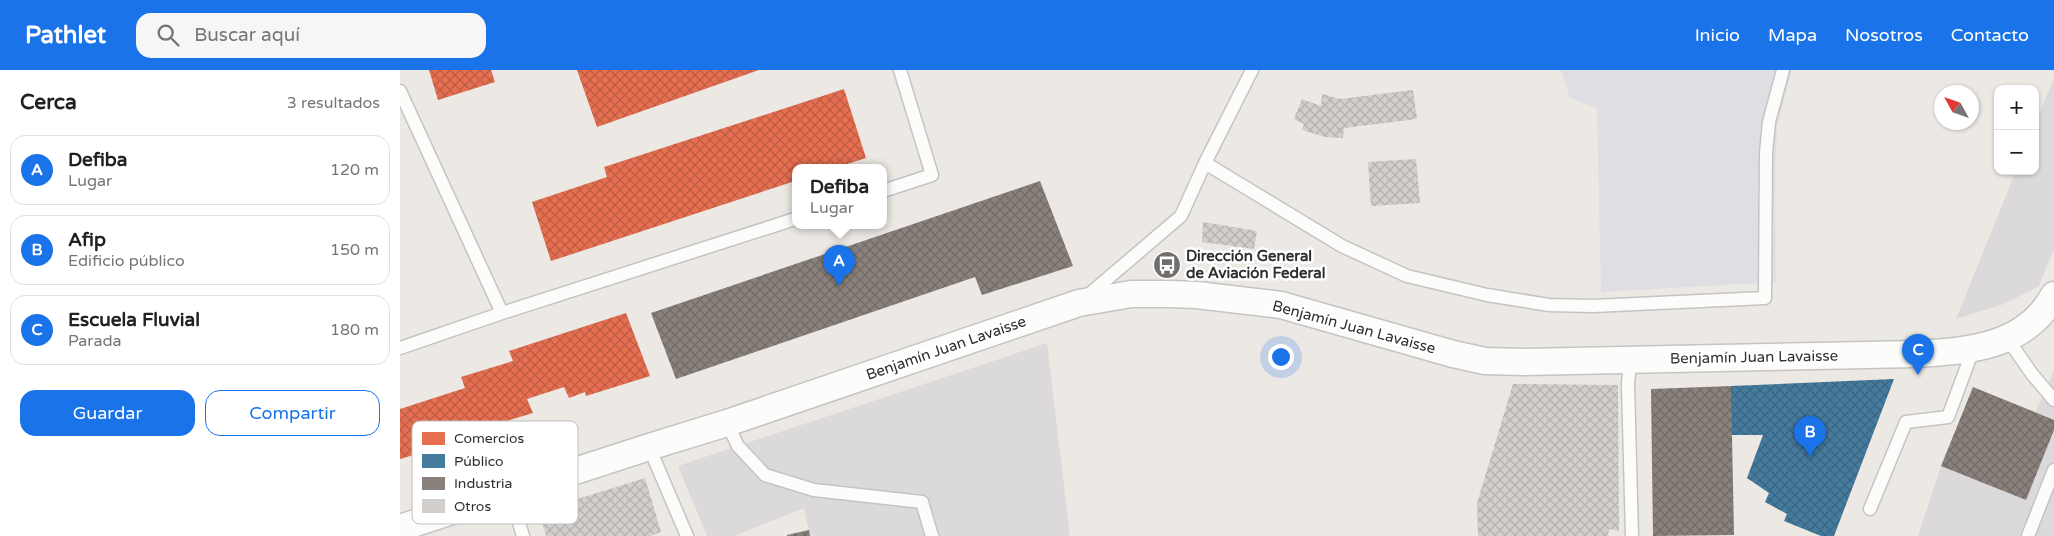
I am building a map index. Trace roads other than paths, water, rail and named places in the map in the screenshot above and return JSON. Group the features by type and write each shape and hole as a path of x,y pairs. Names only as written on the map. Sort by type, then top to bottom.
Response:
{"street":[{"name":"Benjamín Juan Lavaisse","path":"578,470 727,424 1079,302 1131,294 1197,295 1281,305 1426,347 1485,361 1916,354 1974,350 2007,338 2027,326 2054,294"},
{"name":"Benjamín Juan Lavaisse","path":"400,528 418,524"}],"lane":[{"path":"887,190 932,175 900,70"},
{"path":"1079,302 1181,216 1205,163 1252,70"},
{"path":"1205,163 1342,246 1407,276 1487,295 1549,305 1593,306 1765,298 1766,153 1769,122 1783,70"},
{"path":"400,92 502,313"},
{"path":"400,348 502,313 792,220"},
{"path":"2007,338 2032,374 2054,400"},
{"path":"1870,509 1906,422 1948,417 1974,350"},
{"path":"1630,360 1628,385 1632,536"},
{"path":"727,424 738,446 765,475 814,490 922,502 932,536"},
{"path":"649,447 687,536"},
{"path":"2028,536 2054,470"},
{"path":"519,524 523,536"}],"place":[{"name":"Dirección General de Aviación Federal","path":"1167,265"},
{"name":"Defiba","path":"839,286"},
{"name":"Escuela Fluvial","path":"1918,375"},
{"name":"Afip","path":"1810,457"}]}
